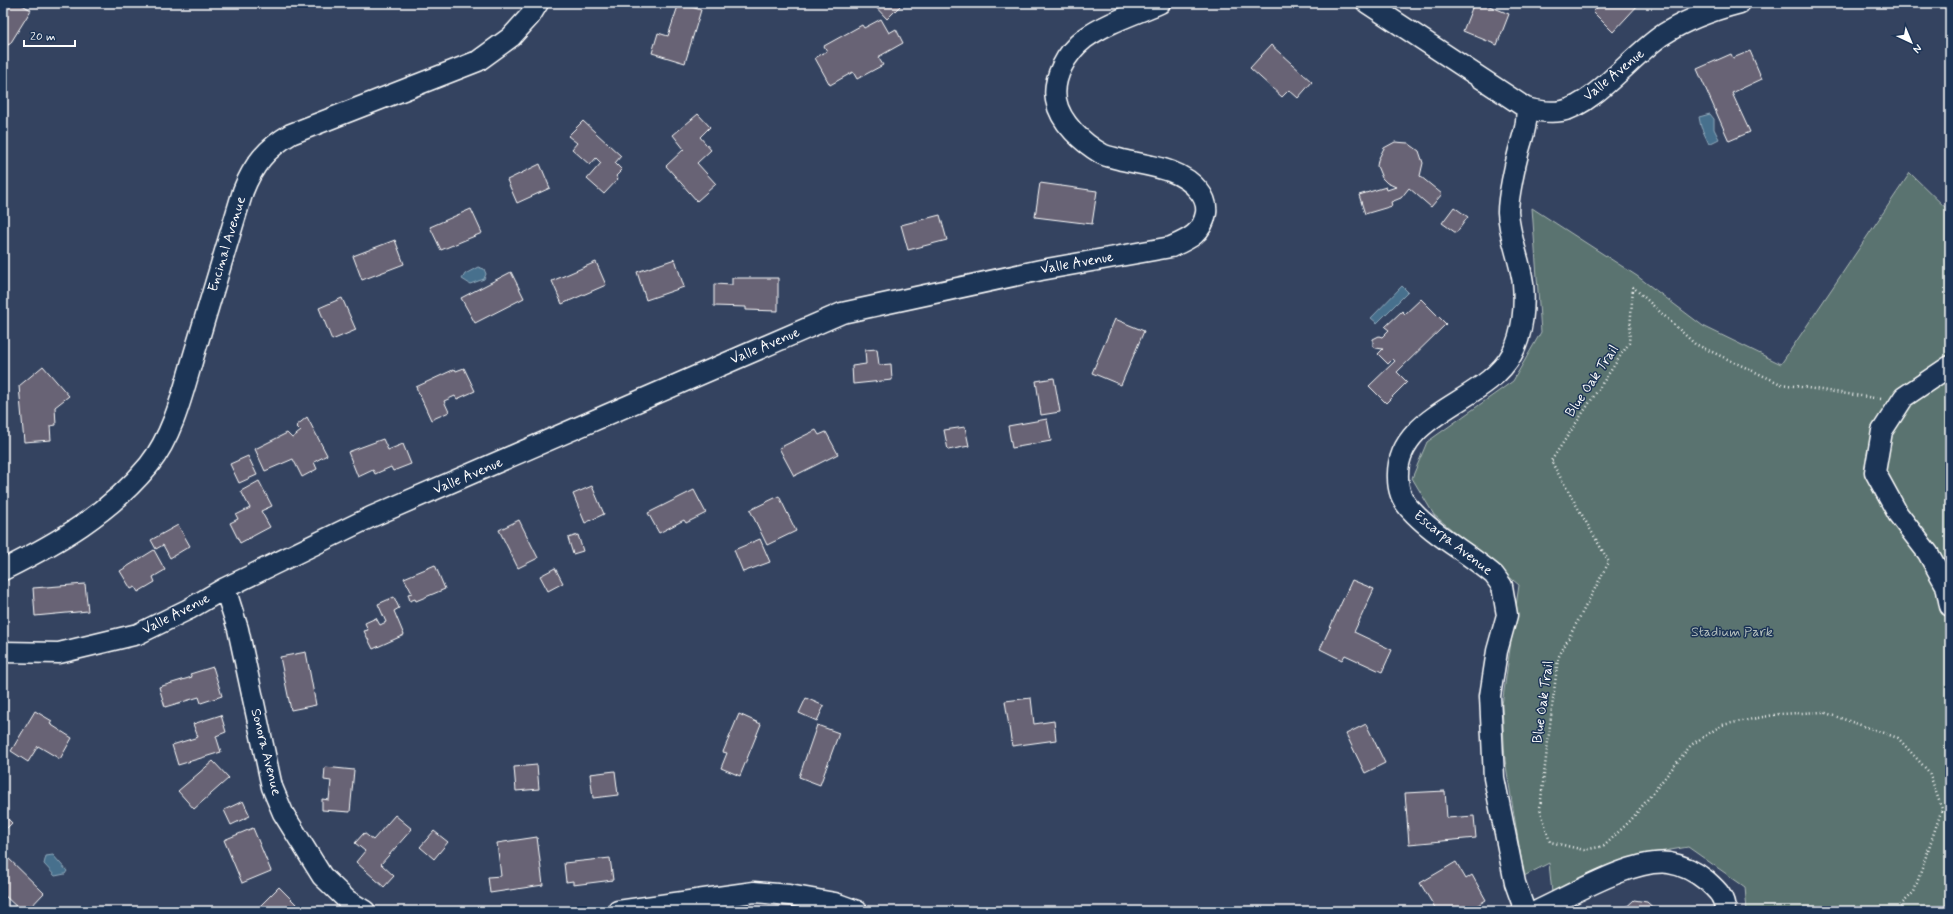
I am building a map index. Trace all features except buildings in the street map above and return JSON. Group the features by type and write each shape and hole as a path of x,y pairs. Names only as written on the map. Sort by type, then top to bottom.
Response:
{"street":[{"name":"Encinal Avenue","path":"3,570 91,520 128,488 158,451 178,406 243,191 255,166 265,153 291,134 478,61 512,37 530,16 538,3"},
{"name":"Valle Avenue","path":"3,652 60,653 123,638 163,623 225,588 371,517 842,313 1033,271 1171,247 1191,238 1204,219 1207,207 1202,195 1196,187 1173,172 1104,155 1085,143 1063,117 1056,100 1059,74 1065,60 1083,40 1103,27 1160,3"},
{"name":"Valle Avenue","path":"1367,3 1526,108 1538,111 1562,111 1575,106 1592,94 1663,34 1709,12 1740,3"},
{"name":"Escarpa Avenue","path":"1525,911 1514,876 1494,778 1490,696 1497,651 1507,615 1502,586 1494,575 1425,525 1408,508 1400,497 1397,468 1405,445 1420,428 1496,374 1512,355 1520,333 1524,310 1523,283 1513,245 1508,211 1516,164 1527,116 1526,108"},
{"path":"1950,366 1904,397 1882,431 1875,472 1898,514 1928,553 1946,585 1950,606"},
{"name":"Sonora Avenue","path":"225,588 238,629 272,787 283,813 322,876 347,900 365,911"},
{"path":"1537,911 1636,867 1668,862 1686,867 1718,891 1723,900 1725,911"},
{"path":"618,911 754,892 789,894 836,903 857,911"}],"path":[{"name":"Blue Oak Trail","path":"1895,911 1914,892 1942,809 1929,772 1898,738 1823,712 1779,714 1722,726 1691,745 1631,820 1604,846 1584,850 1550,842 1540,808 1558,658 1609,562 1551,461 1629,343 1633,287 1694,344 1781,384 1888,400 1904,397"},
{"path":"1942,911 1950,907"}],"green space":[{"name":"Stadium Park","path":"1910,173 1950,212 1950,911 1747,911 1745,887 1688,847 1641,855 1552,893 1549,863 1524,876 1505,760 1502,705 1519,585 1434,515 1412,478 1427,442 1513,381 1541,332 1532,208 1637,276 1703,326 1781,364"}],"water":[{"path":"1710,114 1714,119 1714,129 1719,139 1709,144 1701,127 1699,117"},
{"path":"478,267 484,269 486,274 484,279 470,284 462,279 465,274"},
{"path":"1402,286 1408,292 1377,323 1371,318"},
{"path":"53,855 67,871 65,874 55,876 44,864 46,856"}]}
